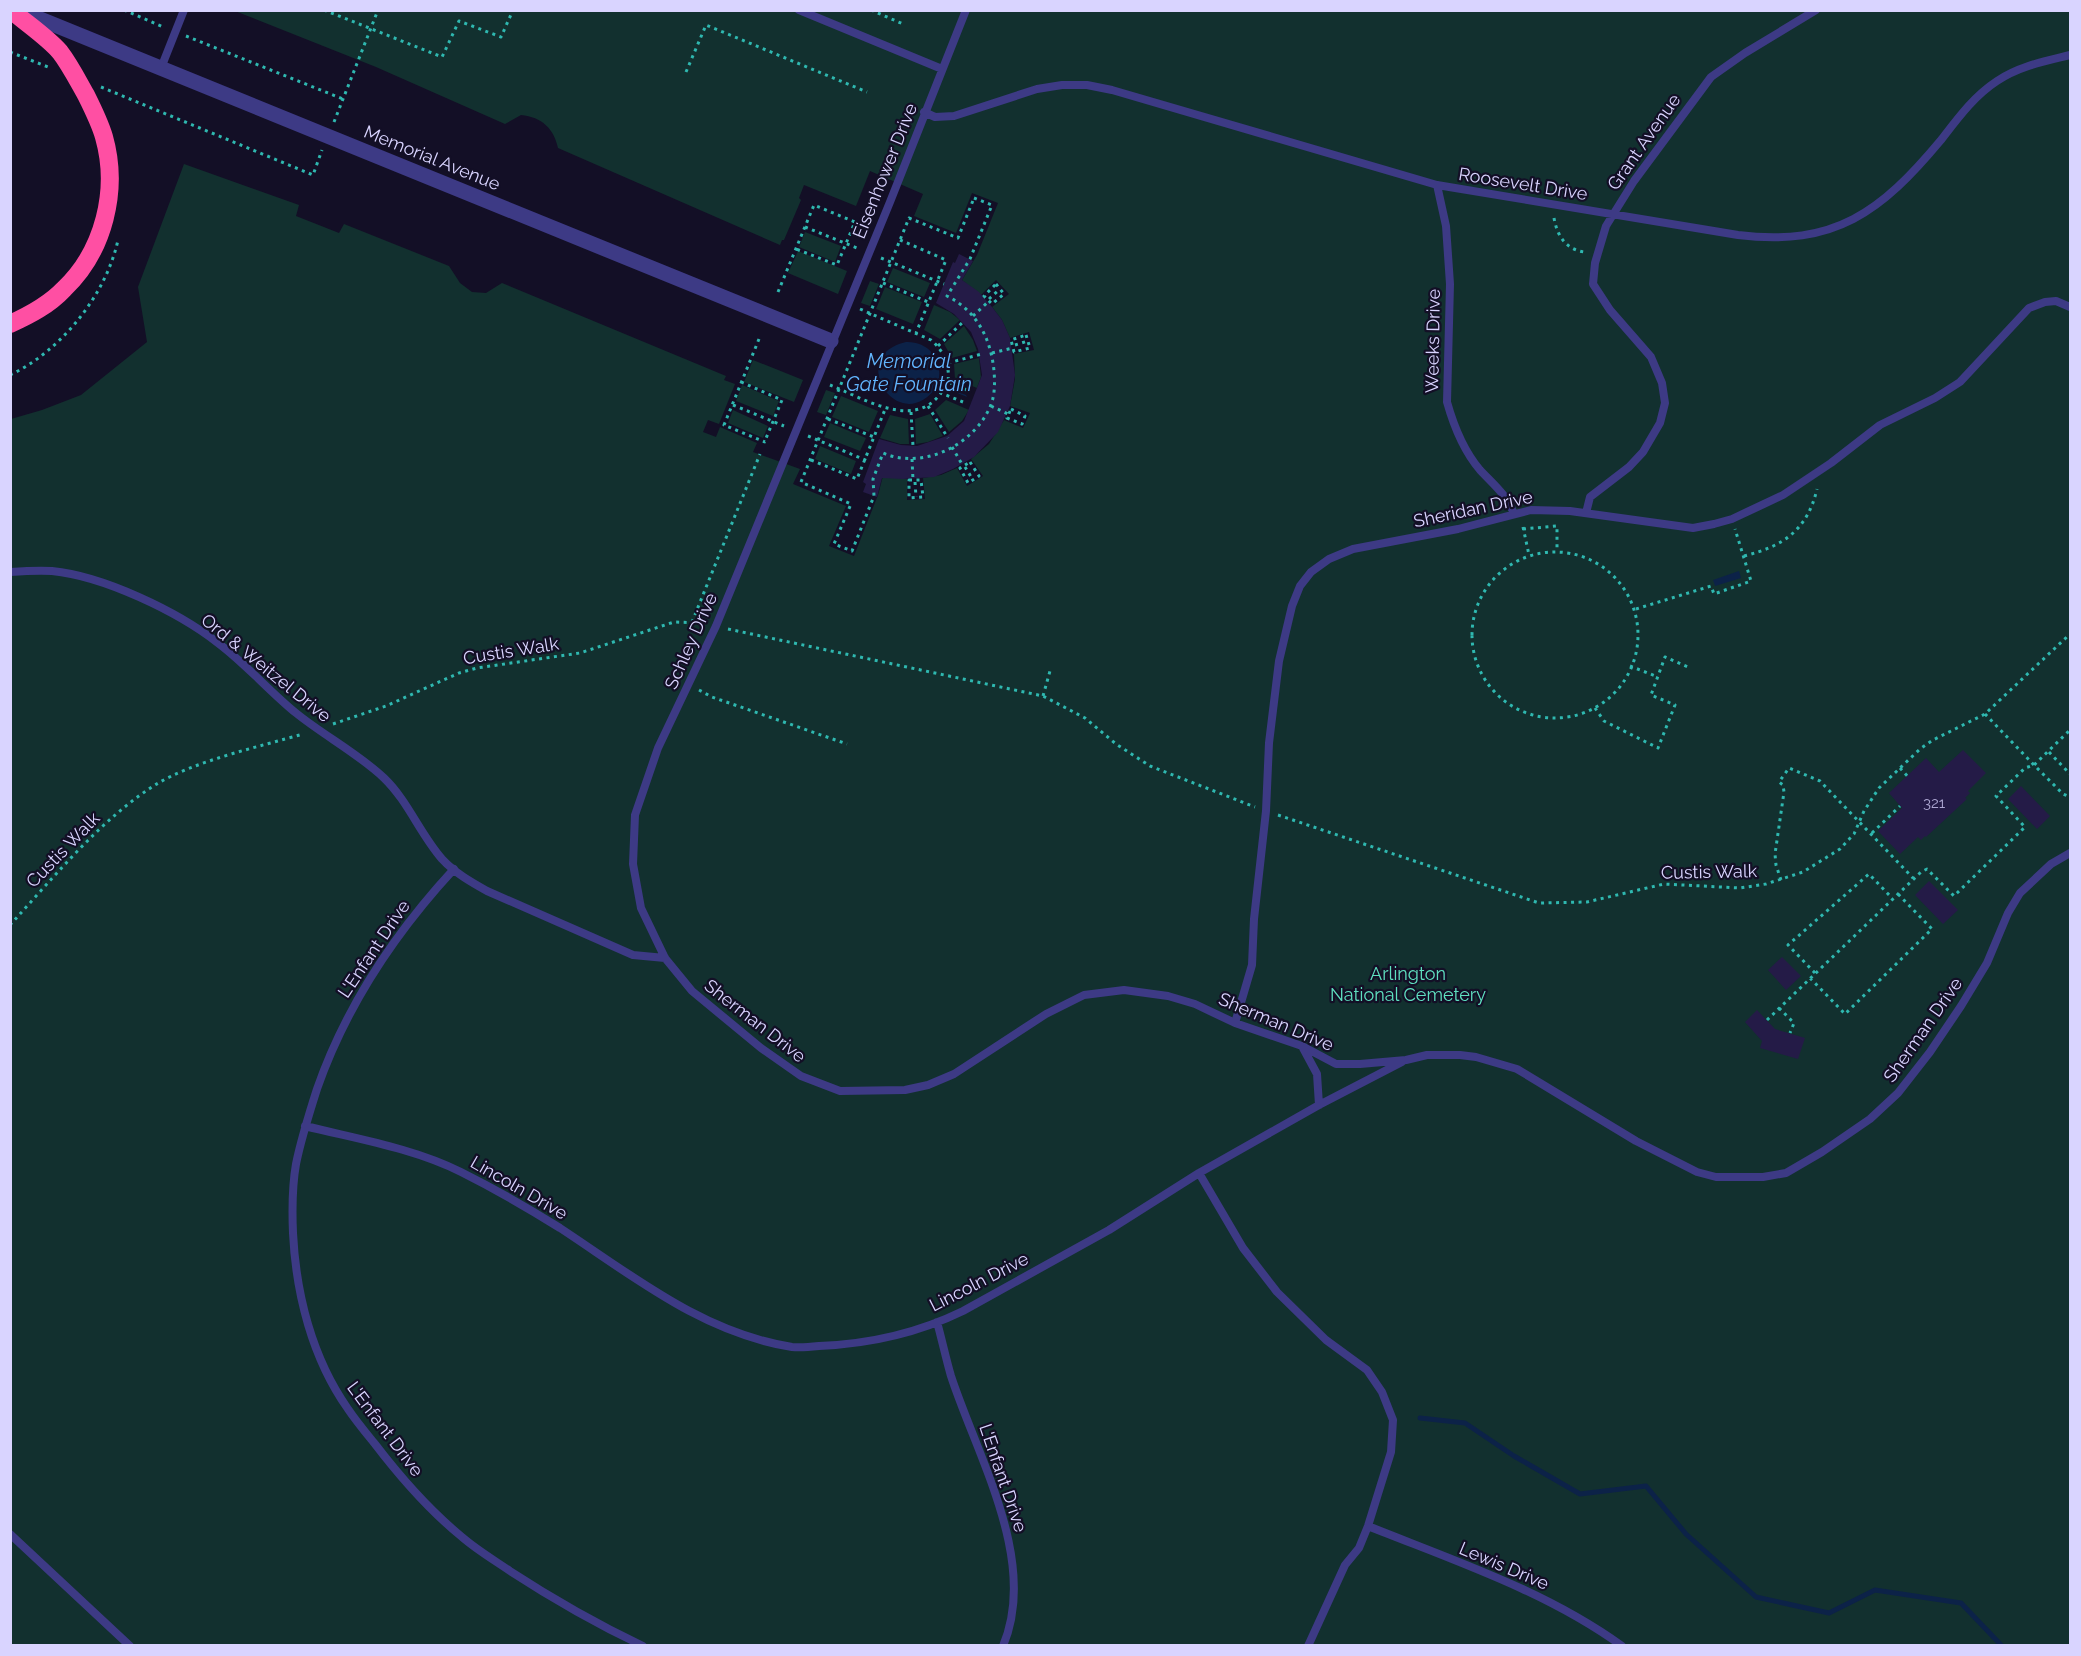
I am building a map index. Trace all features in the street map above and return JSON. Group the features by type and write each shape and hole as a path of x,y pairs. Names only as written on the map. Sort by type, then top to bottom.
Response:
{"highway":[{"path":"10,324 41,308 63,291 75,278 98,242 105,221 109,190 109,163 104,137 95,112 77,77 59,51 11,10"}],"street":[{"name":"Memorial Avenue","path":"18,10 831,341"}],"lane":[{"path":"161,68 184,10"},
{"path":"799,10 942,69"},
{"name":"Eisenhower Drive","path":"831,341 966,10"},
{"name":"Grant Avenue","path":"1586,513 1590,497 1629,467 1643,452 1660,423 1665,403 1662,383 1651,357 1610,310 1593,284 1597,255 1606,226 1634,181 1711,77 1745,53 1816,10"},
{"name":"Roosevelt Drive","path":"924,112 935,117 954,117 1037,89 1062,85 1087,85 1122,93 1437,185 1764,238 1809,235 1852,219 1888,197 1903,183 1973,101 2000,79 2037,63 2070,55"},
{"name":"Weeks Drive","path":"1437,185 1446,226 1450,284 1447,395 1449,411 1465,448 1480,470 1509,501 1514,514"},
{"name":"Sheridan Drive","path":"1235,1023 1252,965 1254,919 1266,811 1269,743 1279,661 1292,606 1306,577 1324,562 1353,549 1458,529 1531,510 1586,513 1693,528 1714,524 1759,507 1818,472 1880,425 1935,398 1960,382 2029,308 2045,302 2056,302 2070,307"},
{"name":"Schley Drive","path":"665,958 641,908 633,864 635,815 658,748 716,626 831,341"},
{"name":"Ord & Weitzel Drive","path":"10,572 51,571 94,580 136,596 197,627 252,671 316,730 383,777 398,793 443,860 454,869"},
{"name":"Sherman Drive","path":"665,958 692,991 761,1048 801,1076 840,1091 905,1090 928,1085 954,1074 1046,1014 1084,995 1124,990 1168,996 1195,1004 1235,1023 1302,1046 1336,1064 1406,1060 1426,1055 1476,1057 1516,1069 1636,1141 1697,1172 1716,1177 1763,1178 1786,1173 1822,1152 1870,1119 1898,1093 1930,1052 1961,1006 1987,963 2008,913 2020,893 2051,864 2070,854"},
{"path":"454,869 466,880 487,891 633,955 665,958"},
{"name":"L'Enfant Drive","path":"454,869 407,924 366,983 328,1057 305,1126 296,1166 292,1203 297,1276 306,1318 317,1351 347,1408 396,1472 431,1509 464,1539 540,1591 590,1620 643,1646"},
{"path":"1302,1046 1317,1074 1319,1105"},
{"name":"Lincoln Drive","path":"305,1126 420,1155 459,1171 558,1227 680,1307 736,1332 794,1347 834,1346 867,1343 937,1323 963,1311 1109,1230 1199,1173 1319,1105 1406,1060"},
{"path":"1199,1173 1243,1248 1277,1292 1326,1340 1367,1370 1382,1392 1393,1420 1392,1444 1368,1526 1359,1548 1345,1565 1308,1646"},
{"name":"L'Enfant Drive","path":"937,1323 951,1375 1001,1511 1010,1544 1013,1592 1011,1615 1002,1646"},
{"name":"Lewis Drive","path":"1368,1526 1546,1600 1581,1618 1622,1646"},
{"path":"10,1534 130,1646"}],"path":[{"path":"124,10 343,99"},
{"path":"324,10 442,57 459,21 501,37 513,10"},
{"path":"338,112 378,10"},
{"path":"870,10 903,24"},
{"path":"686,72 706,25 867,92"},
{"path":"10,51 45,66"},
{"path":"104,88 313,175 318,161"},
{"path":"974,198 992,205 970,260 947,296 973,316 983,330 992,353 995,385 991,406 974,430 952,447 934,456 912,459 897,458 883,453 873,479 874,496 852,551 834,544 851,504 801,482 900,240 909,218 958,238 974,198"},
{"path":"778,292 814,205 855,222 837,265 796,249"},
{"path":"1554,219 1558,234 1567,245 1576,251 1597,255"},
{"path":"805,227 857,248"},
{"path":"900,240 946,260 916,333"},
{"path":"881,258 944,284"},
{"path":"883,283 928,302"},
{"path":"973,316 1000,289"},
{"path":"860,309 916,333 938,346 948,363 948,382 967,390"},
{"path":"938,346 963,322"},
{"path":"1026,335 1030,348 1014,352 1014,346 1011,340 1026,335"},
{"path":"741,382 782,400 764,443 724,425 733,405 741,382 759,339"},
{"path":"992,353 1029,342"},
{"path":"948,363 982,354"},
{"path":"830,386 898,411 911,412 928,406 941,393 963,402"},
{"path":"733,405 784,426"},
{"path":"928,406 948,438"},
{"path":"991,406 1009,414"},
{"path":"811,460 857,479 886,407"},
{"path":"1011,409 1025,416 1022,424 1007,418 1009,414 1011,409"},
{"path":"911,412 913,446"},
{"path":"828,419 874,438"},
{"path":"808,436 870,462"},
{"path":"952,447 964,466 973,480 979,476 970,462 964,466"},
{"path":"692,622 760,454"},
{"path":"912,459 916,498"},
{"path":"909,480 914,481 921,481 922,497 909,498 909,480"},
{"path":"1744,556 1771,549 1787,539 1809,510 1817,484"},
{"path":"1529,555 1523,527 1557,525 1557,551"},
{"path":"1636,609 1711,586 1714,594 1751,581 1736,533"},
{"path":"1557,551 1581,555 1601,566 1621,584 1636,609 1640,634 1626,679 1618,691 1584,714 1547,718 1526,714 1512,708 1499,697 1485,680 1477,664 1472,635 1476,610 1481,597 1500,573 1529,555 1557,551"},
{"name":"Custis Walk","path":"328,726 386,706 459,673 498,664 566,656 594,650 668,624 704,623"},
{"path":"726,629 1043,696 1085,718 1116,744 1150,766 1251,806"},
{"name":"Custis Walk","path":"1266,811 1539,903 1587,902 1664,884 1740,888 1781,880 1803,872 1834,853 1854,834 1864,811 1879,789 1900,768 1933,740 1985,714 2070,634"},
{"path":"1595,708 1604,722 1658,748 1676,705 1651,695 1665,657 1688,667"},
{"path":"1630,666 1658,676"},
{"path":"1043,696 1050,670"},
{"path":"698,690 712,697 847,744"},
{"path":"1985,714 2063,794 2070,797"},
{"path":"1767,1020 1913,878 1927,869 1954,896 2025,827 1996,796 2025,768 2034,765 2070,730"},
{"name":"Custis Walk","path":"10,925 108,823 155,785 192,768 306,733"},
{"path":"2048,751 2070,774"},
{"path":"1781,880 1775,854 1784,792 1783,785 1779,782 1789,768 1820,781 1913,878"},
{"path":"1900,768 1910,779"},
{"path":"1872,833 1900,806"},
{"path":"1815,973 1788,945 1869,874 1892,898"},
{"path":"1810,978 1845,1014 1932,929 1897,893"},
{"path":"1779,1008 1794,1023 1790,1033"}],"green space":[{"name":"Arlington National Cemetery","path":"235,11 2070,11 2070,1645 11,1646 11,419 81,395 147,342 138,287 184,164 299,205 296,216 339,233 344,224 449,266 460,283 472,292 486,293 502,283 726,376 724,380 735,384 719,424 708,420 703,432 716,437 720,427 757,443 753,452 800,469 793,484 846,506 829,546 854,556 883,476 907,479 907,500 925,499 923,478 941,475 957,468 967,486 983,476 971,459 989,444 1004,420 1023,428 1030,413 1010,406 1015,379 1014,354 1034,350 1029,332 1010,338 1002,320 992,307 1009,294 996,280 981,295 962,280 977,255 998,203 972,193 956,233 914,216 923,194 870,171 856,206 804,185 799,198 801,200 780,245 558,148 550,130 535,118 521,115 505,124 376,67"},
{"path":"805,232 841,246 835,262 799,247"},
{"path":"798,251 847,271 838,294 788,273"},
{"path":"893,268 930,283 924,297 887,282"},
{"path":"870,281 879,284 870,306 861,303"},
{"path":"885,287 922,302 913,324 876,309"},
{"path":"934,305 950,312 960,320 940,339 924,330"},
{"path":"964,326 977,351 952,358 944,344"},
{"path":"979,358 981,377 977,388 955,379 954,364"},
{"path":"753,360 803,380 794,402 744,382"},
{"path":"742,385 779,401 773,416 736,401"},
{"path":"826,390 835,393 826,415 817,412"},
{"path":"841,396 878,411 869,432 832,417"},
{"path":"946,400 969,410 962,421 949,432 935,410"},
{"path":"733,410 768,426 763,438 728,423"},
{"path":"930,414 943,436 916,444 915,419"},
{"path":"890,415 908,419 909,444 900,444 880,438"},
{"path":"830,423 866,438 860,451 824,437"},
{"path":"820,446 856,461 851,474 815,459"}],"water":[{"name":"Memorial Gate Fountain","path":"906,342 922,345 933,354 939,368 938,384 967,397 938,385 923,400 908,404 895,400 885,390 879,377 879,362 888,350"},
{"path":"1739,571 1741,578 1715,586 1713,580"}],"building":[{"path":"959,254 973,261 962,280 979,292 992,307 1002,320 1010,338 1015,375 1010,406 998,432 974,457 934,477 882,478 877,497 863,492 866,484 863,482 879,439 901,445 917,446 947,436 964,421 982,375 978,349 971,332 954,314 936,303 953,262 955,263"},
{"path":"1963,750 1986,773 1968,791 1970,793 1965,798 1967,799 1926,837 1921,840 1918,837 1900,854 1878,831 1902,808 1889,793 1926,758 1939,772"},
{"path":"2021,786 2050,816 2037,829 2008,799"},
{"path":"1929,881 1958,910 1943,924 1915,895"},
{"path":"1782,957 1801,976 1786,990 1768,970"},
{"path":"1757,1010 1775,1029 1805,1038 1798,1059 1760,1048 1762,1041 1745,1022"}],"waterway":[{"path":"1420,1418 1465,1423 1514,1456 1580,1494 1646,1486 1686,1534 1756,1597 1829,1613 1875,1590 1961,1603 2002,1646"}]}
